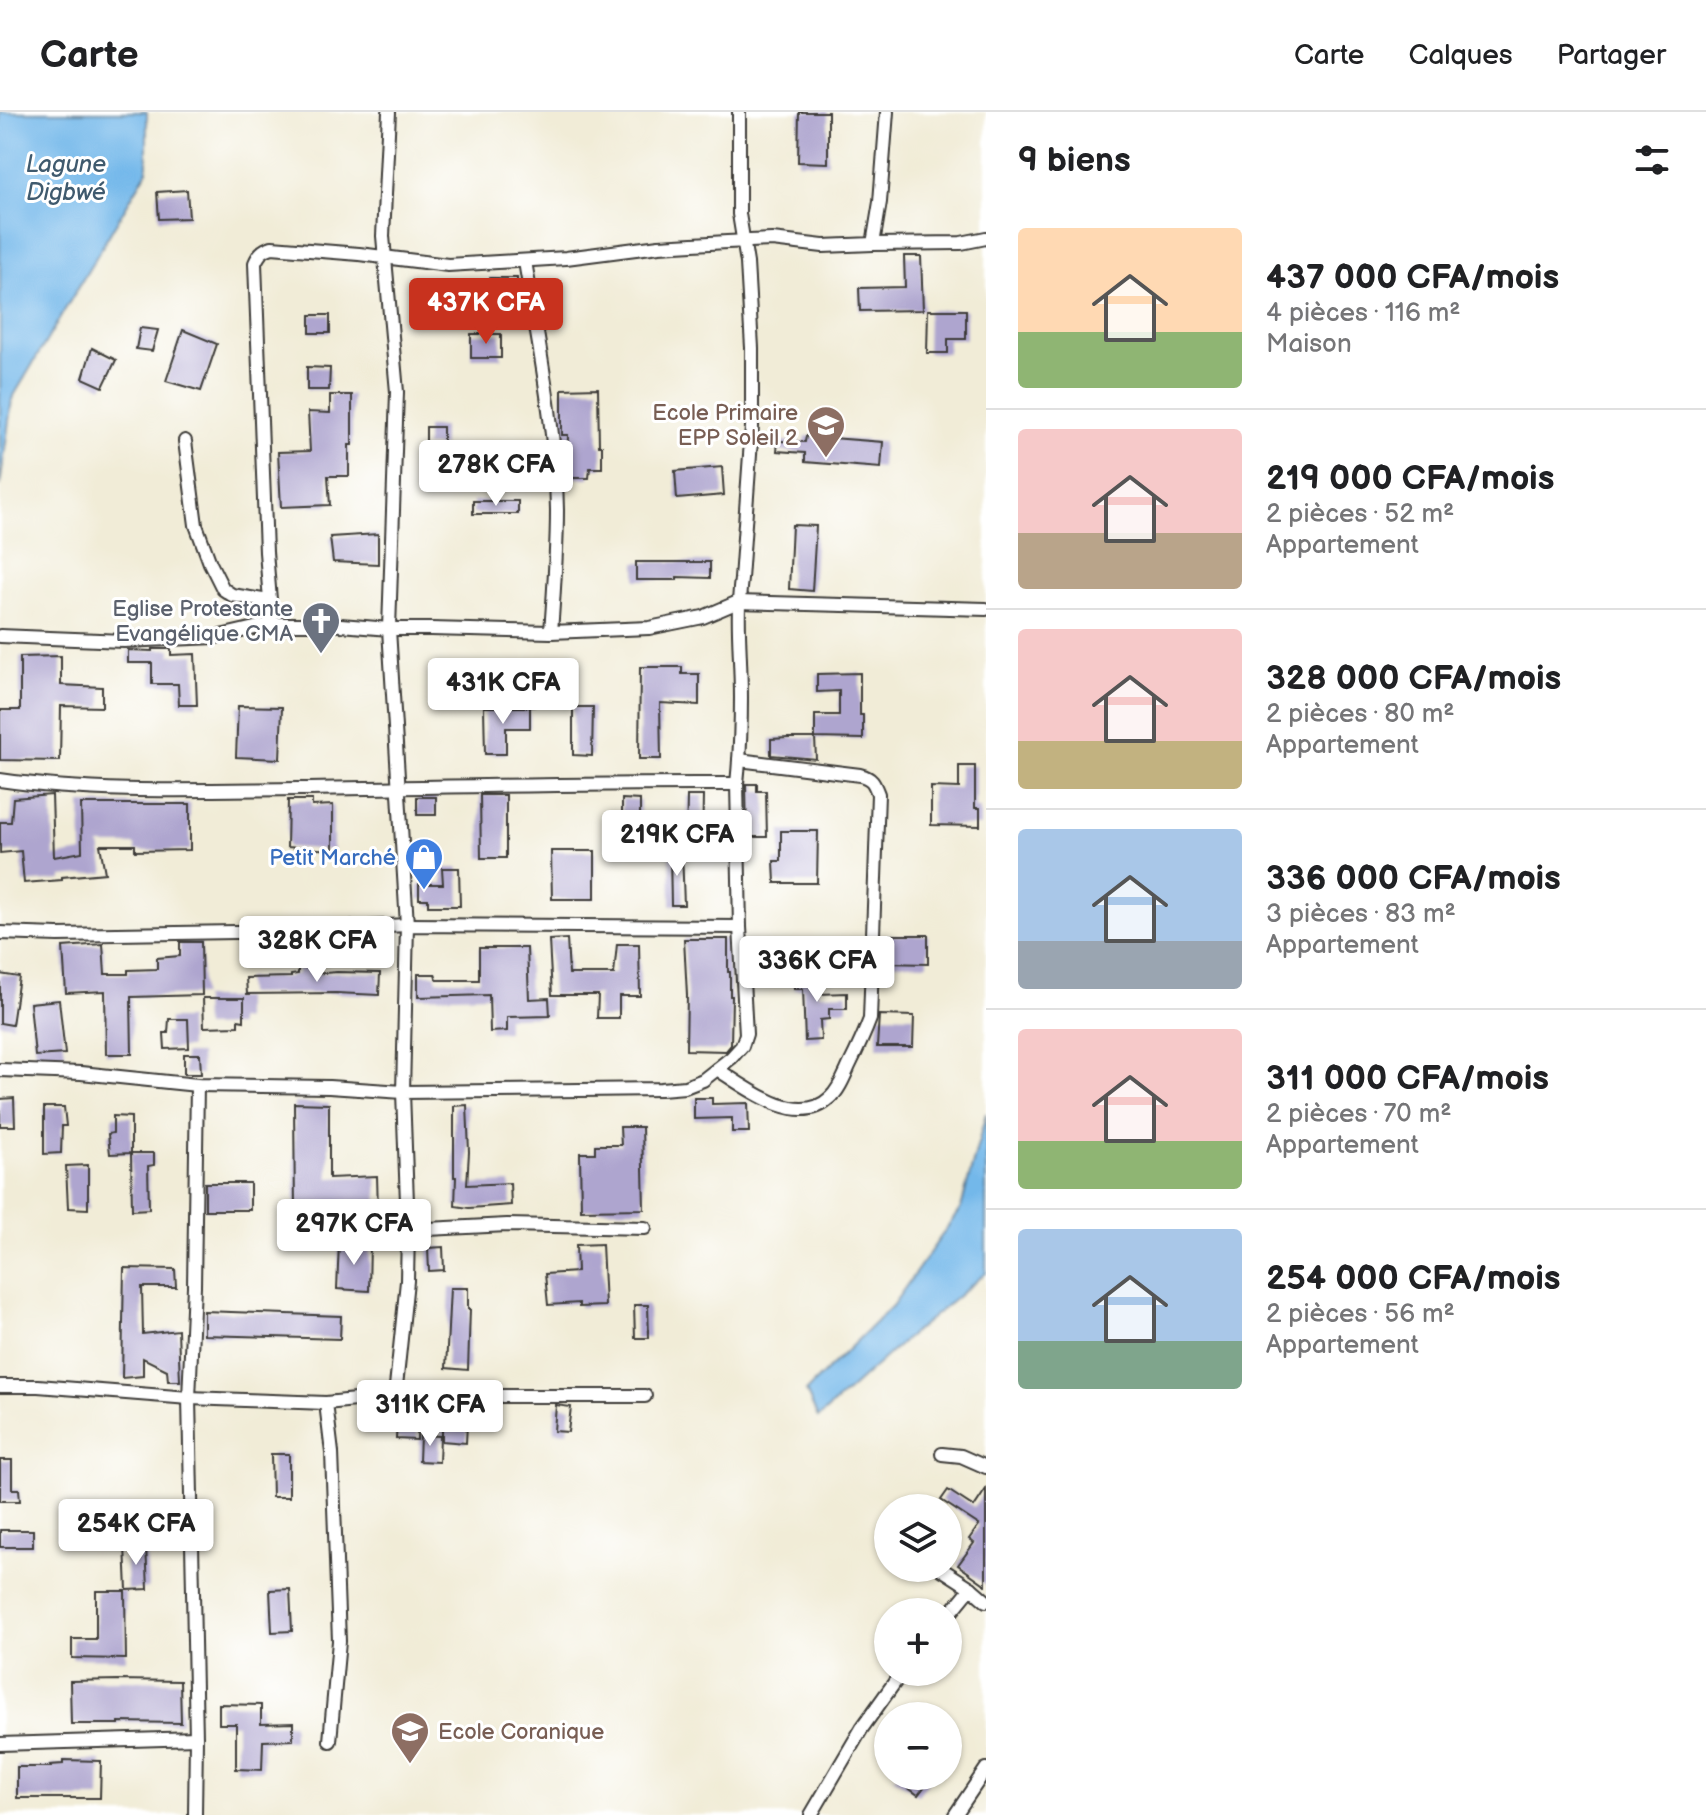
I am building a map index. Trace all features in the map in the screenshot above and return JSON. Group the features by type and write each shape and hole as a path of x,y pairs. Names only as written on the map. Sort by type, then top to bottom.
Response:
{"street":[{"path":"389,112 383,236 397,392 389,629 407,925 403,1092 407,1281 395,1396"},
{"path":"0,1070 81,1073 197,1085 329,1087 403,1092 661,1089 685,1087 703,1080 742,1046 746,1034 737,784 741,696 738,602 752,427 752,348 747,263 739,214 739,112"},
{"path":"873,244 880,202 887,112"},
{"path":"272,624 255,263 264,250 272,247 359,254 448,265 566,258 659,246 772,240 823,246 961,243 986,238"},
{"path":"525,261 552,439 557,509 551,632"},
{"path":"185,441 196,525 223,589 232,595 269,601"},
{"path":"0,636 124,641 216,637 272,624 551,632 649,628 703,617 738,602 986,609"},
{"path":"717,1069 772,1102 804,1110 818,1107 831,1098 841,1083 870,1019 878,808 875,784 869,777 860,775 739,760"},
{"path":"0,780 47,787 123,791 737,784"},
{"path":"0,933 58,935 289,931 407,925 740,927"},
{"path":"195,1815 189,1398 197,1085"},
{"path":"408,1230 507,1225 645,1228"},
{"path":"0,1386 326,1403 395,1396 645,1396"},
{"path":"326,1403 332,1453 339,1641 330,1741"},
{"path":"942,1454 961,1456 986,1467"},
{"path":"962,1582 986,1601"},
{"path":"962,1599 971,1588"},
{"path":"811,1815 862,1728 892,1686"},
{"path":"0,1744 196,1738"},
{"path":"955,1815 986,1769"}],"water":[{"name":"Lagune Digbwé","path":"0,112 147,112 147,171 12,399 0,486"},
{"path":"986,1113 986,1273 901,1343 818,1418 806,1391 892,1306 961,1208"}],"building":[{"path":"799,112 828,112 828,163 798,162"},
{"path":"187,190 189,218 159,219 157,192"},
{"path":"904,256 921,256 923,310 860,311 859,288 905,287"},
{"path":"490,278 517,278 518,317 508,317 508,322 490,323"},
{"path":"928,310 966,310 966,339 948,339 948,353 927,353"},
{"path":"310,315 330,315 330,333 310,333"},
{"path":"140,328 158,330 152,351 136,349"},
{"path":"183,330 217,344 201,391 166,381"},
{"path":"471,334 501,334 501,358 471,358"},
{"path":"92,348 116,360 103,387 83,378"},
{"path":"307,367 330,368 329,390 307,390"},
{"path":"598,388 602,468 590,468 589,478 567,478 568,435 562,435 562,389"},
{"path":"330,395 352,395 349,476 328,476 330,505 281,507 278,452 310,451 308,412 330,413"},
{"path":"426,427 443,427 443,446 426,446"},
{"path":"806,436 883,442 881,468 805,462 805,453 777,451 778,441 805,442"},
{"path":"722,467 724,495 677,499 675,471"},
{"path":"473,501 518,501 518,514 473,514"},
{"path":"792,525 816,526 812,591 789,589"},
{"path":"378,534 378,564 333,562 330,537"},
{"path":"636,562 710,562 710,578 636,580"},
{"path":"171,649 171,655 195,654 197,705 179,705 178,684 152,684 152,663 128,663 128,650"},
{"path":"61,656 61,685 102,687 102,707 61,706 60,761 0,760 0,710 20,710 20,657"},
{"path":"640,667 682,667 682,674 699,674 699,705 660,703 661,759 639,759"},
{"path":"545,671 548,704 530,707 528,673"},
{"path":"860,673 863,739 815,738 815,715 839,715 839,691 817,692 817,674"},
{"path":"238,706 282,707 280,759 236,757"},
{"path":"484,707 530,707 530,728 506,728 506,754 485,754"},
{"path":"573,707 593,707 592,756 573,755"},
{"path":"815,738 816,759 771,755 771,739"},
{"path":"959,766 975,766 975,808 980,808 980,826 931,825 931,787 959,788"},
{"path":"746,784 757,784 757,791 766,791 767,837 747,837"},
{"path":"52,795 54,857 82,852 81,804 190,804 190,850 135,851 135,845 100,845 105,873 24,883 21,851 0,853 0,822 11,822 13,798"},
{"path":"480,795 506,795 506,858 481,858"},
{"path":"687,796 703,796 702,846 686,846"},
{"path":"417,797 436,797 436,815 417,815"},
{"path":"622,799 640,800 640,849 619,849 618,813 622,813"},
{"path":"288,800 312,800 312,806 333,805 333,850 287,847"},
{"path":"781,831 818,831 817,883 775,883 774,861 781,861"},
{"path":"551,851 595,851 595,899 552,899"},
{"path":"670,851 682,851 684,905 671,905"},
{"path":"442,868 459,868 460,906 428,906 428,899 419,899 419,884 443,884"},
{"path":"884,935 928,935 928,964 884,963"},
{"path":"567,939 569,974 614,974 617,944 639,944 640,996 619,996 619,1018 597,1018 598,995 552,995 549,940"},
{"path":"684,939 728,939 732,996 731,1045 726,1051 686,1050"},
{"path":"180,942 201,942 202,995 131,997 132,1054 106,1054 105,991 66,993 63,947 103,944 105,974 128,974 128,970 157,969 157,958 180,956"},
{"path":"479,948 527,948 529,999 549,998 550,1016 507,1017 507,1031 490,1032 489,995 418,997 418,974 435,974 437,980 479,980"},
{"path":"298,968 311,968 312,974 380,973 379,995 247,994 246,978 291,977 298,974"},
{"path":"794,972 818,973 818,994 847,993 847,1009 829,1009 829,1019 820,1020 821,1040 805,1041 803,989 794,989"},
{"path":"0,974 19,977 12,1025 0,1023"},
{"path":"203,998 244,998 244,1021 238,1020 238,1026 204,1027"},
{"path":"59,1000 65,1054 35,1056 30,1003"},
{"path":"879,1015 914,1016 913,1047 877,1047"},
{"path":"169,1019 188,1019 189,1048 165,1049 164,1033 168,1033"},
{"path":"184,1054 200,1054 201,1074 184,1074"},
{"path":"14,1098 15,1126 0,1126 0,1099"},
{"path":"694,1098 712,1098 712,1104 748,1103 749,1132 732,1132 732,1118 694,1119"},
{"path":"294,1103 329,1104 329,1178 377,1176 378,1210 295,1212"},
{"path":"467,1105 467,1185 510,1183 511,1205 455,1206 454,1106"},
{"path":"44,1107 64,1107 66,1126 62,1126 61,1153 44,1154"},
{"path":"113,1116 131,1117 131,1153 110,1154 108,1134 113,1133"},
{"path":"620,1127 642,1127 644,1209 581,1210 580,1153 595,1153 595,1145 621,1145"},
{"path":"131,1153 154,1153 154,1165 148,1166 149,1209 132,1210"},
{"path":"88,1165 88,1209 68,1208 66,1166"},
{"path":"205,1183 250,1183 250,1210 205,1210"},
{"path":"339,1243 370,1244 369,1291 337,1289"},
{"path":"602,1244 605,1306 579,1307 579,1303 548,1305 545,1274 577,1272 576,1245"},
{"path":"443,1247 444,1270 429,1271 428,1248"},
{"path":"124,1268 175,1269 176,1287 142,1287 143,1334 178,1330 180,1381 168,1381 167,1370 143,1358 143,1376 122,1378"},
{"path":"450,1288 468,1288 468,1370 446,1368"},
{"path":"634,1305 648,1305 649,1338 635,1338"},
{"path":"204,1311 341,1316 340,1339 204,1335"},
{"path":"556,1405 571,1407 568,1432 554,1431"},
{"path":"398,1407 418,1408 417,1440 396,1439"},
{"path":"442,1423 467,1424 466,1443 442,1441"},
{"path":"420,1435 440,1436 439,1462 419,1461"},
{"path":"271,1454 289,1454 289,1497 272,1497"},
{"path":"0,1460 12,1460 12,1489 19,1489 20,1501 0,1501"},
{"path":"986,1489 986,1585 962,1568 962,1560 974,1543 969,1539 979,1525 962,1514 962,1499 974,1507"},
{"path":"122,1526 123,1545 99,1546 99,1527"},
{"path":"0,1530 33,1530 33,1547 0,1547"},
{"path":"125,1545 146,1545 148,1589 127,1590"},
{"path":"290,1589 292,1631 272,1632 270,1590"},
{"path":"96,1591 125,1591 126,1659 72,1658 72,1639 96,1639"},
{"path":"70,1681 180,1681 181,1723 71,1724"},
{"path":"219,1704 261,1705 261,1724 293,1723 293,1740 263,1741 262,1770 236,1769 236,1724 219,1724"},
{"path":"63,1760 101,1761 100,1798 17,1798 17,1767 51,1767 63,1764"}],"place":[{"name":"Ecole Primaire EPP Soleil 2","path":"826,459"},
{"name":"Eglise Protestante Evangélique CMA","path":"321,655"},
{"name":"Petit Marché","path":"424,891"},
{"name":"Ecole Coranique","path":"410,1765"}]}
